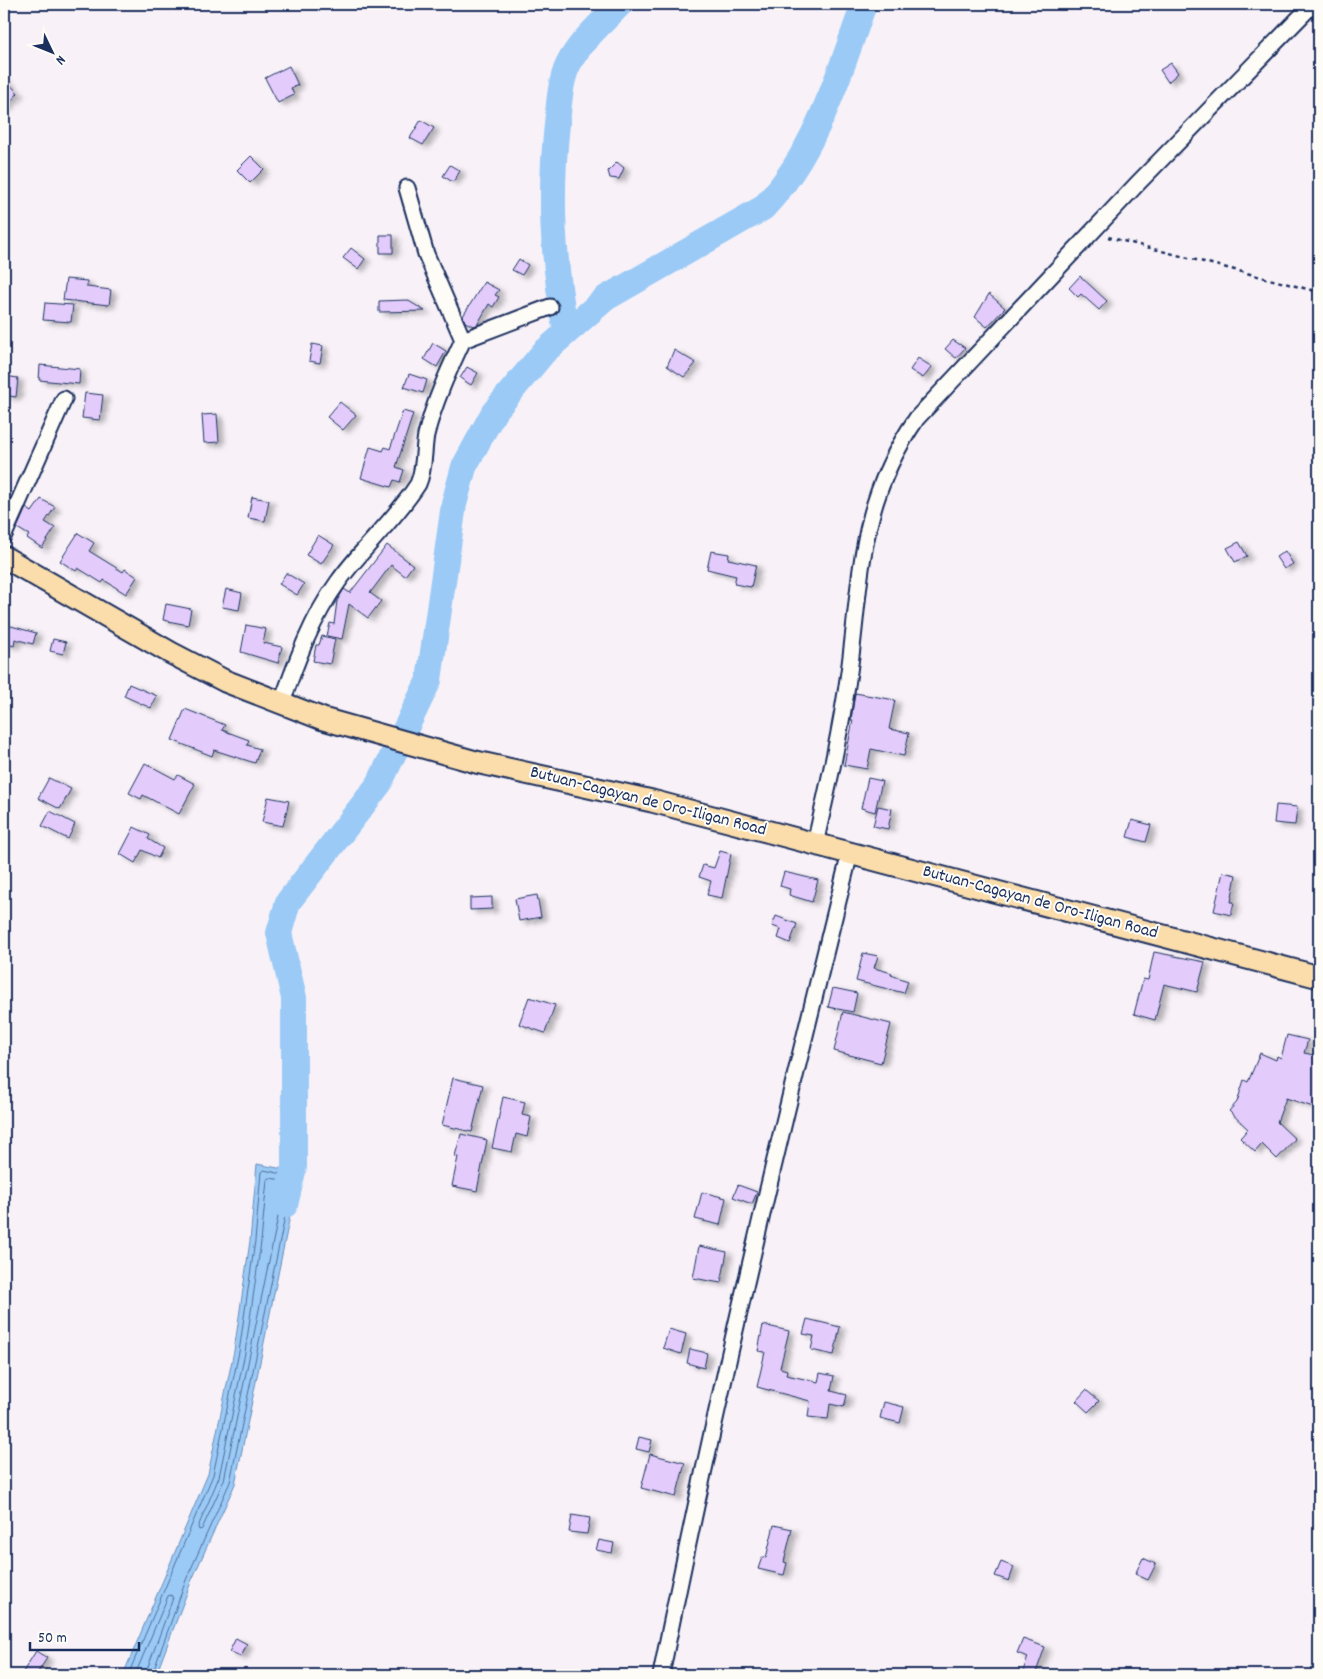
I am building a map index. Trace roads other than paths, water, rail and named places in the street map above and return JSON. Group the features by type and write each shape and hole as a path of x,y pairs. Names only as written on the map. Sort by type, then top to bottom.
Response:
{"highway":[{"name":"Butuan-Cagayan de Oro-Iligan Road","path":"4,557 226,682 323,719 476,762 652,801 1319,977"}],"street":[{"path":"815,844 831,773 849,672 862,553 875,498 888,466 917,418 1091,232 1313,4"},
{"path":"282,702 300,652 324,603 339,580 418,484 422,475 425,445 430,422 463,340 426,254 407,188"},
{"path":"463,340 550,307"},
{"path":"4,535 64,399"},
{"path":"661,1675 698,1491 759,1220 850,853"}],"water":[{"path":"257,1164 299,1172 235,1484 191,1582 156,1675 123,1675 208,1474 234,1351 250,1241"}],"waterway":[{"path":"566,333 555,254 553,204 553,178 560,94 565,72 573,56 620,4"},
{"path":"285,1205 294,1167 294,998 279,933 288,902 379,784 429,680 454,504 464,467 494,412 544,352 606,298 763,208 782,186 812,138 835,85 864,4"}]}
